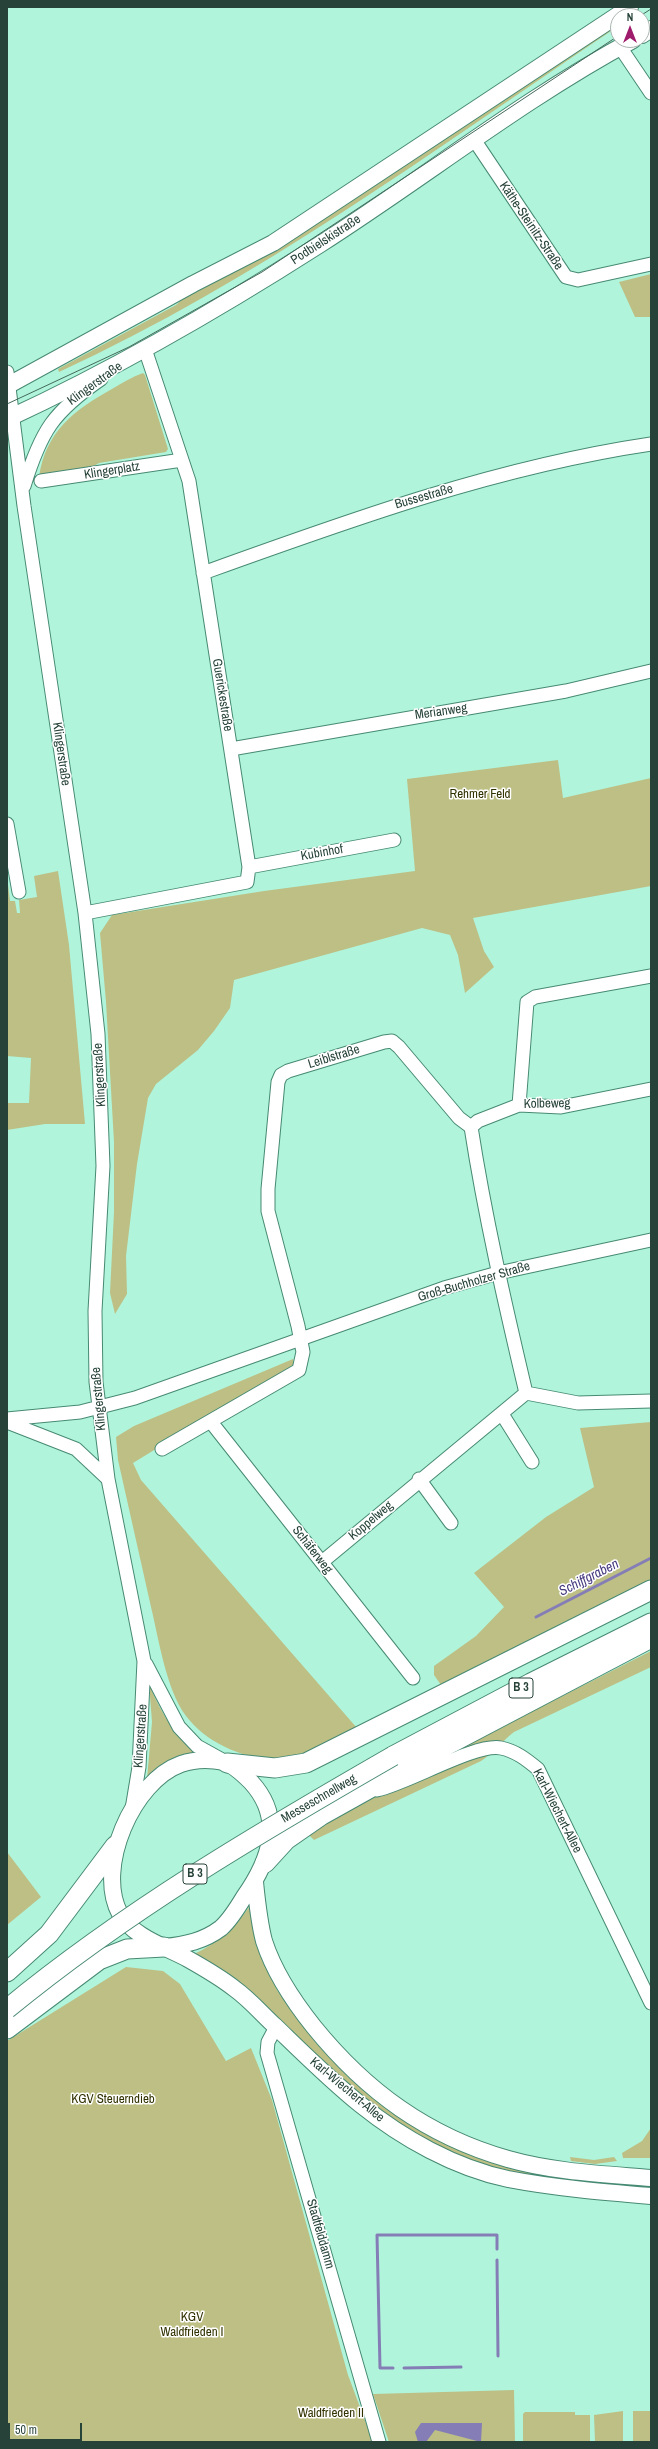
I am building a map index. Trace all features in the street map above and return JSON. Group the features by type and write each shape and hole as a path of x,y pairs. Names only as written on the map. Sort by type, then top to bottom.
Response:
{"highway":[{"path":"228,1763 275,1768 306,1763 651,1590"},
{"name":"Messeschnellweg","path":"7,2009 119,1924 285,1818 393,1756 538,1679 651,1623"},
{"path":"265,1863 286,1840 303,1828 360,1794 651,1638"},
{"path":"7,1972 50,1934 115,1846"},
{"path":"7,2028 99,1960 127,1949 164,1947"}],"main road":[{"name":"Podbielskistraße","path":"7,381 273,243 630,7"},
{"name":"Podbielskistraße","path":"10,418 145,349 208,314 319,245 561,82 620,48"},
{"path":"115,1846 132,1811 148,1788 163,1774 180,1764 202,1760 228,1763 246,1776 257,1788 267,1807 271,1821 265,1863 255,1882 222,1927 202,1939 184,1945 164,1947"},
{"name":"Karl-Wiechert-Allee","path":"115,1846 112,1894 120,1915 135,1931 213,1973 232,1986 361,2105 394,2129 428,2149 464,2165 506,2178 576,2189 651,2196"},
{"name":"Karl-Wiechert-Allee","path":"255,1882 258,1913 265,1943 285,1985 324,2039 354,2073 384,2098 439,2132 508,2159 574,2172 651,2178"}],"street":[{"path":"629,48 651,93"},
{"name":"Käthe-Steinitz-Straße","path":"475,141 566,277 578,280 651,264"},
{"name":"Klingerstraße","path":"23,490 39,442 60,412 73,398 145,349"},
{"name":"Guerickestraße","path":"145,349 189,481 249,867"},
{"name":"Klingerstraße","path":"7,381 10,418 23,490 24,506 85,913 94,997 101,1093 103,1166 94,1348 99,1407 108,1479 144,1661 139,1767 132,1811"},
{"name":"Bussestraße","path":"203,573 398,504 517,470 651,444"},
{"name":"Klingerplatz","path":"41,481 182,460"},
{"name":"Merianweg","path":"231,749 566,691 651,671"},
{"path":"7,824 18,892"},
{"name":"Kubinhof","path":"249,867 394,840"},
{"path":"85,913 247,882 249,867"},
{"path":"519,1105 527,1002 534,997 651,976"},
{"name":"Leiblstraße","path":"301,1341 268,1211 268,1189 278,1082 281,1075 288,1071 384,1042 392,1041 399,1047 459,1118 472,1127"},
{"name":"Kolbeweg","path":"472,1127 478,1121 519,1105 561,1107 651,1089"},
{"path":"472,1127 480,1183 498,1273 526,1393 578,1403 651,1401"},
{"name":"Groß-Buchholzer Straße","path":"7,1421 44,1417 99,1407 170,1387 301,1341 398,1304 498,1273 651,1240"},
{"path":"162,1450 299,1370 302,1361 301,1341"},
{"name":"Koppelweg","path":"322,1562 419,1479 502,1414 526,1393"},
{"path":"502,1414 532,1462"},
{"path":"7,1421 76,1449 108,1479"},
{"name":"Schäferweg","path":"211,1422 413,1678"},
{"path":"419,1479 451,1523"},
{"name":"Klingerstraße","path":"144,1661 179,1727 197,1746 228,1763"},
{"name":"Karl-Wiechert-Allee","path":"360,1794 396,1786 477,1750 501,1748 517,1754 538,1769 651,2003"},
{"name":"Stadtfelddamm","path":"276,2027 268,2042 267,2053 379,2442"}],"green space":[{"path":"610,26 610,32 412,167 343,212 204,297 132,336 59,372 58,369 176,305 188,294 299,235"},
{"path":"651,274 651,317 635,317 619,282"},
{"path":"143,373 145,375 168,449 166,452 99,463 89,469 39,477 48,447 55,434 74,414 98,397 127,380"},
{"name":"Rehmer Feld","path":"558,760 563,798 651,778 651,886 473,918 484,951 494,967 465,993 458,955 450,935 422,928 234,980 230,1008 214,1031 198,1050 156,1084 148,1098 137,1164 126,1256 127,1294 115,1314 110,1293 114,1212 114,1142 106,1002 100,933 112,915 264,891 415,871 407,779"},
{"path":"58,871 69,945 85,1124 45,1124 7,1130 7,1103 29,1103 31,1058 7,1056 7,876 10,901 15,901 17,913 20,913 19,900 37,897 34,876"},
{"path":"293,1359 294,1365 291,1372 213,1414 133,1463 141,1480 357,1728 324,1745 297,1755 288,1757 260,1758 232,1750 218,1744 206,1736 186,1716 173,1692 160,1649 118,1460 116,1437 134,1426"},
{"path":"651,1422 651,1580 441,1685 434,1675 434,1666 476,1636 504,1607 474,1573 546,1517 594,1487 580,1428"},
{"path":"651,1651 651,1667 514,1732 481,1761 314,1840 308,1834 423,1767"},
{"path":"149,1683 168,1721 188,1745 197,1752 170,1762 158,1769 147,1779 152,1722"},
{"path":"7,1852 41,1897 7,1925"},
{"path":"249,1907 258,1946 277,1990 316,2043 348,2077 380,2103 430,2134 651,2183 651,2188 592,2184 502,2171 462,2158 386,2117 194,1954 218,1940 232,1928"},
{"path":"126,1967 163,1971 180,1984 226,2061 251,2048 272,2100 348,2375 373,2442 7,2442 7,2041"},
{"path":"651,2128 651,2158 623,2158 622,2153 642,2141"},
{"path":"570,2157 594,2160 614,2157 617,2161 595,2164 571,2161"},
{"path":"514,2390 515,2442 389,2442 373,2394"},
{"path":"623,2411 623,2442 595,2442 594,2415"},
{"path":"633,2411 651,2411 651,2442 633,2442"},
{"path":"525,2412 575,2412 575,2415 590,2415 590,2442 523,2442 523,2414"}],"shaded area":[{"path":"421,2423 482,2423 481,2442 435,2430 426,2442 418,2442 415,2432"}],"waterway":[{"name":"Schiffgraben","path":"536,1617 651,1558"},
{"path":"393,2368 380,2368 377,2235 497,2235 497,2249"},
{"path":"497,2260 498,2356"},
{"path":"404,2368 461,2367"}],"tram line":[{"path":"7,404 129,347 262,272 610,41"}],"park label":[{"name":"KGV Steuerndieb","path":"113,2100"},
{"name":"KGV Waldfrieden I","path":"192,2326"},
{"name":"Waldfrieden II","path":"331,2414"}]}
